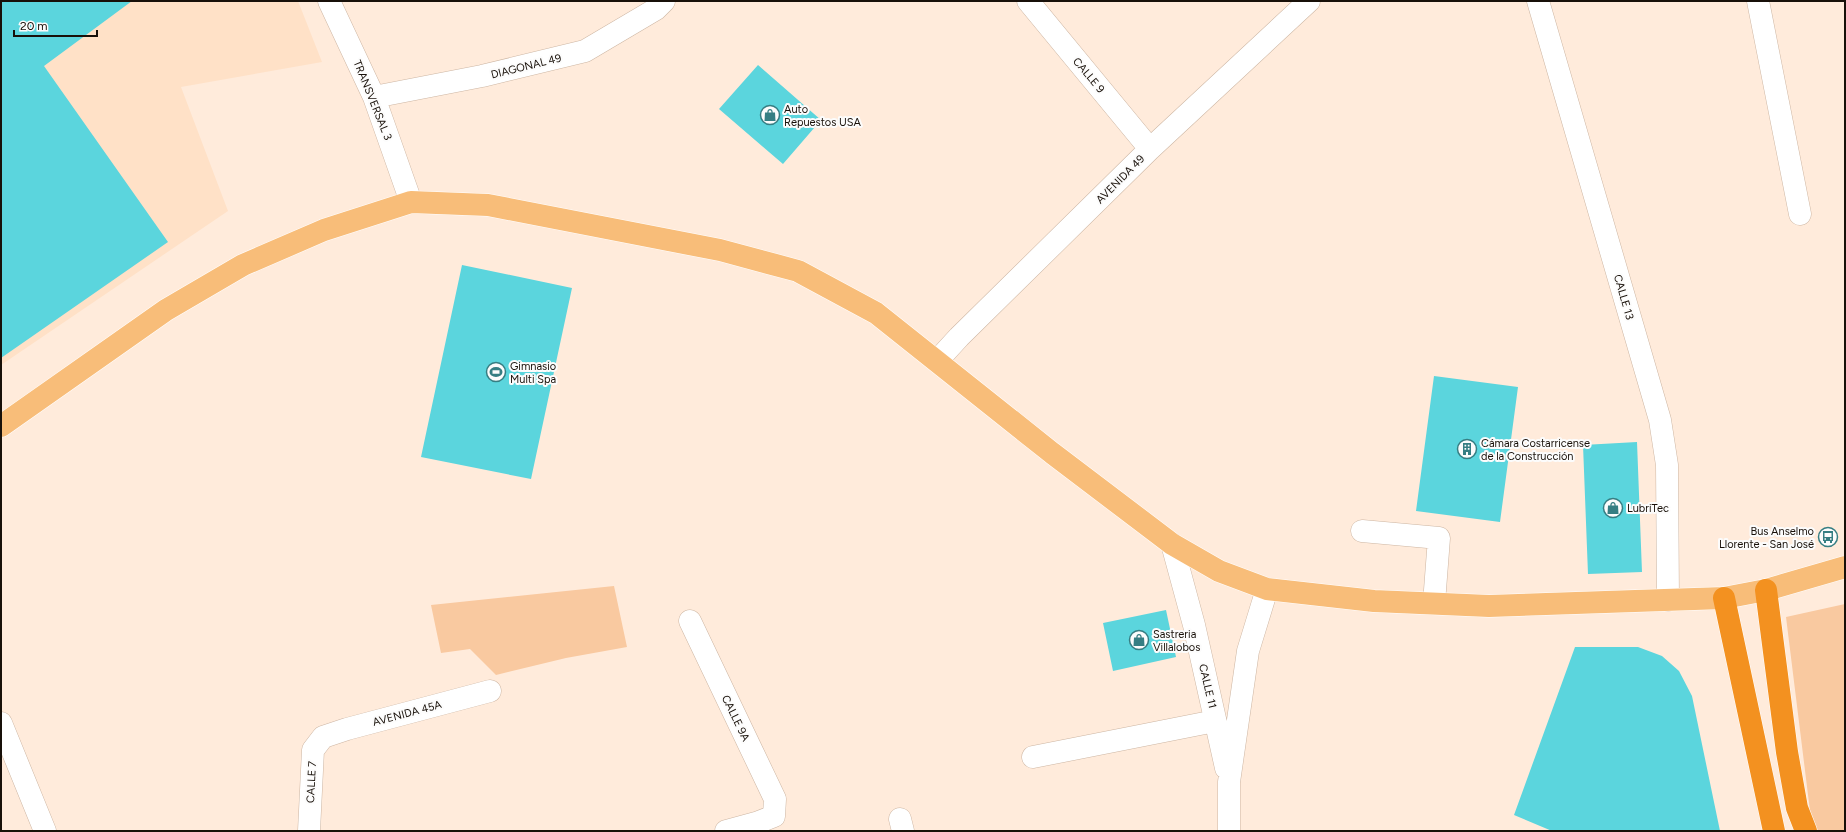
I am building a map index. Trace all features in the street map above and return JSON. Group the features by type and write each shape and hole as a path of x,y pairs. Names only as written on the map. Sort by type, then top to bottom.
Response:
{"highway":[{"path":"1766,590 1787,752 1797,808 1806,831"},
{"path":"1724,598 1774,831"}],"main road":[{"path":"1,426 166,310 243,265 324,230 411,202 488,205 720,250 798,271 876,313 1052,453 1172,544 1219,571 1267,590 1374,601 1489,606 1724,598 1766,590 1845,567"}],"street":[{"name":"TRANSVERSAL 3","path":"329,1 374,96 411,202"},
{"name":"DIAGONAL 49","path":"374,96 482,76 585,51 656,9 664,1"},
{"name":"CALLE 9","path":"1028,1 1150,149"},
{"name":"AVENIDA 49","path":"937,361 959,337 1150,149 1309,1"},
{"name":"CALLE 13","path":"1538,1 1660,420 1667,465 1668,600"},
{"path":"1758,1 1800,214"},
{"path":"1362,531 1439,538 1434,603"},
{"name":"CALLE 11","path":"1172,544 1194,625 1229,782"},
{"name":"CALLE 11","path":"1229,831 1229,782 1248,651 1267,590"},
{"name":"CALLE 9A","path":"690,621 775,799 774,816 759,822 726,831"},
{"name":"AVENIDA 45A","path":"323,737 347,729 490,691"},
{"path":"1033,757 1215,721"},
{"path":"1,723 45,831"},
{"name":"CALLE 7","path":"309,831 313,750 323,737"}],"shaded area":[{"path":"1,1 298,1 322,62 181,87 228,211 1,365"},
{"path":"614,586 627,647 566,658 496,675 470,649 441,653 431,605"},
{"path":"1845,604 1845,831 1818,831 1811,819 1786,617"}],"building":[{"path":"1,1 132,1 44,66 168,242 1,358"},
{"name":"Auto Repuestos USA","path":"758,65 821,120 783,164 719,109"},
{"name":"Gimnasio Multi Spa","path":"462,265 572,288 531,479 421,457"},
{"name":"Cámara Costarricense de la Construcción","path":"1434,376 1518,387 1500,522 1416,511"},
{"name":"LubriTec","path":"1637,442 1642,572 1588,574 1583,445"},
{"name":"Sastreria Villalobos","path":"1166,610 1176,657 1113,671 1103,623"},
{"path":"1575,647 1638,647 1662,656 1679,671 1692,696 1720,831 1552,831 1514,815"}],"place":[{"name":"Auto Repuestos USA","path":"770,115"},
{"name":"Gimnasio Multi Spa","path":"496,372"},
{"name":"Cámara Costarricense de la Construcción","path":"1467,449"},
{"name":"LubriTec","path":"1613,508"},
{"name":"Bus Anselmo Llorente - San José","path":"1828,537"},
{"name":"Sastreria Villalobos","path":"1139,640"}]}
